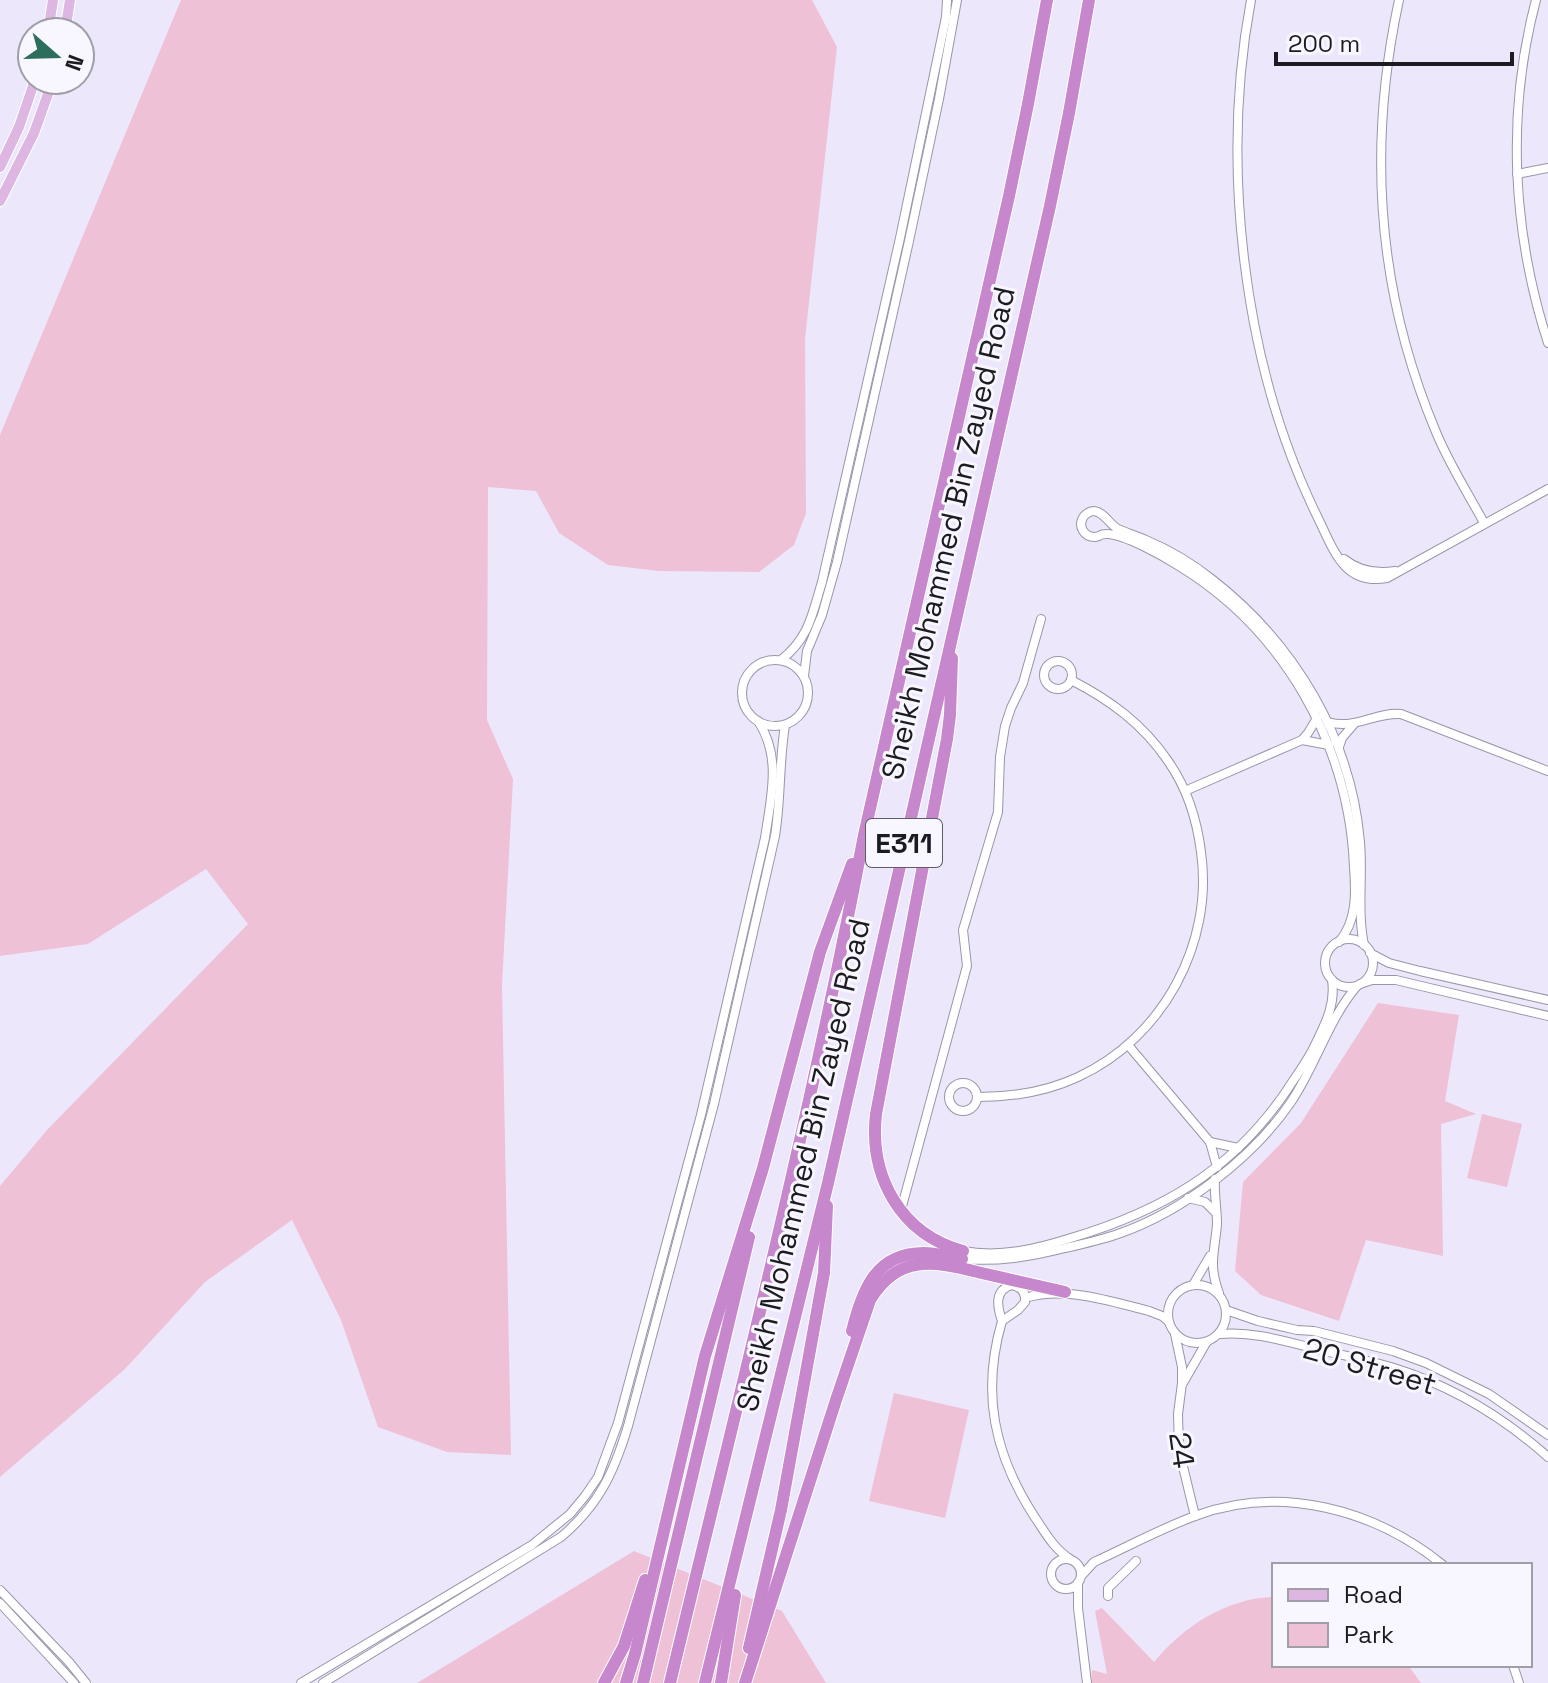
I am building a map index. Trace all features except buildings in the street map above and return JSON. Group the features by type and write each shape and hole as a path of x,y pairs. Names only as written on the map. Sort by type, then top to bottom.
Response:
{"highway":[{"name":"Sheikh Mohammed Bin Zayed Road","path":"670,1683 796,1155 864,835 1009,196 1047,0"},
{"name":"Sheikh Mohammed Bin Zayed Road","path":"705,1683 828,1183 1050,206 1089,0"},
{"path":"953,630 949,728 875,1128 875,1143 880,1171 891,1197 908,1219 928,1235 963,1255"},
{"path":"626,1683 710,1340 763,1168 820,952 864,835"},
{"path":"643,1683 738,1289 763,1168"},
{"path":"744,1683 781,1510 824,1273 828,1183"},
{"path":"836,1400 859,1304 872,1277 887,1264 905,1256 963,1255"},
{"path":"744,1683 870,1300 886,1279 907,1266 920,1263 945,1265 1065,1292"},
{"path":"604,1683 630,1631 678,1465"},
{"path":"721,1683 745,1525"}],"main road":[{"path":"7,188 8,170 0,168 30,96"},
{"path":"0,201 34,133 47,96"}],"street":[{"path":"781,660 801,640 822,582 900,238 947,0"},
{"path":"758,721 768,725 785,725 801,714 809,695 804,676 807,651 822,615 837,562 909,241 957,0"},
{"path":"1251,0 1242,64 1238,147 1245,271 1260,351 1281,430 1312,506 1334,549 1348,563 1367,571 1387,572 1407,567 1548,489"},
{"path":"1399,0 1388,60 1381,157 1382,213 1391,282 1405,343 1429,414 1450,463 1484,523"},
{"path":"1536,0 1520,76 1517,170 1528,270 1548,343"},
{"path":"1517,170 1548,168"},
{"path":"963,1255 990,1261 1017,1259 1119,1234 1155,1218 1215,1179 1265,1136 1291,1102 1340,1009 1365,981 1373,964 1364,945 1361,919 1362,872 1356,809 1334,746 1285,664 1234,607 1186,570 1112,535 1086,535 1081,524 1086,514 1097,512 1115,528 1164,548 1231,594 1286,652 1309,686 1328,722 1334,746 1346,797 1354,852 1353,913 1348,929 1326,957 1333,996 1330,1012 1307,1061 1258,1128 1217,1167 1181,1192 1122,1222 1027,1250 963,1255"},
{"path":"901,1210 967,966 963,930 998,812 1000,757 1005,726 1023,683 1041,619"},
{"path":"301,1683 544,1536 578,1506 605,1462 701,1115 765,838 773,771 768,737 743,702 744,681 755,667 771,660 790,663 804,676"},
{"path":"978,1097 1025,1094 1053,1087 1091,1071 1128,1045 1155,1017 1178,984 1193,947 1202,908 1203,868 1198,829 1185,791 1170,763 1127,714 1071,680"},
{"path":"1328,722 1354,724 1385,714 1401,714 1548,771"},
{"path":"1185,791 1302,740 1317,718"},
{"path":"1334,746 1354,724"},
{"path":"323,1683 561,1537 587,1512 607,1482 628,1426 724,1062 775,836 785,725"},
{"path":"1302,740 1334,746"},
{"path":"1339,942 1352,940 1364,945"},
{"path":"1370,953 1389,963 1548,1000"},
{"path":"1332,980 1343,986 1372,980 1396,980 1548,1016"},
{"path":"1128,1045 1210,1142 1217,1167"},
{"path":"1210,1142 1238,1148"},
{"path":"1025,1298 1065,1292 1149,1311 1168,1321 1175,1334 1184,1341 1206,1343 1220,1334 1226,1322 1226,1310 1215,1282 1212,1251 1217,1214 1215,1179"},
{"path":"1188,1198 1205,1202 1217,1214"},
{"path":"1193,1285 1212,1251"},
{"path":"1168,1321 1170,1302 1183,1288 1203,1285 1221,1297"},
{"path":"1002,1321 1022,1306 1024,1293 1017,1286 1003,1289 998,1301 1002,1321 994,1353 994,1421 999,1445 1022,1497 1053,1544 1080,1567 1078,1608 1087,1683"},
{"name":"20 Street","path":"1226,1310 1258,1321 1393,1351 1426,1363 1489,1394 1548,1435"},
{"name":"20 Street","path":"1220,1334 1243,1333 1266,1337 1392,1367 1422,1378 1480,1406 1507,1423 1548,1457"},
{"name":"24","path":"1175,1334 1182,1367 1179,1450 1195,1516"},
{"name":"24","path":"1182,1383 1206,1343"},
{"path":"1064,1589 1072,1588 1094,1562 1195,1516 1259,1503 1323,1507 1358,1516 1391,1530 1440,1563"},
{"path":"1053,1544 1056,1563"},
{"path":"1108,1596 1108,1588 1138,1563 1126,1548"},
{"path":"1078,1608 1064,1589 1052,1580 1051,1573 1060,1560 1094,1562"},
{"path":"0,1590 86,1683"},
{"path":"0,1603 74,1683"},
{"path":"339,1660 345,1670"}],"green space":[{"path":"181,0 812,0 837,47 805,339 806,513 794,545 759,572 659,571 608,565 559,533 536,491 488,487 487,720 513,779 502,985 511,1455 447,1452 378,1427 341,1320 292,1220 205,1282 125,1369 0,1477 0,1186 47,1130 248,924 206,869 88,944 0,956 0,435"},
{"path":"1378,1003 1459,1015 1445,1101 1476,1114 1441,1124 1443,1256 1366,1240 1339,1321 1261,1295 1235,1271 1243,1182 1301,1123"},
{"path":"1482,1114 1522,1124 1507,1187 1467,1178"},
{"path":"894,1393 969,1410 945,1518 869,1501"},
{"path":"634,1551 782,1611 826,1683 417,1683"},
{"path":"1272,1597 1272,1667 1409,1667 1421,1683 1092,1683 1092,1670 1107,1674 1095,1611 1102,1608 1154,1662 1179,1637 1208,1616 1257,1599"}]}
